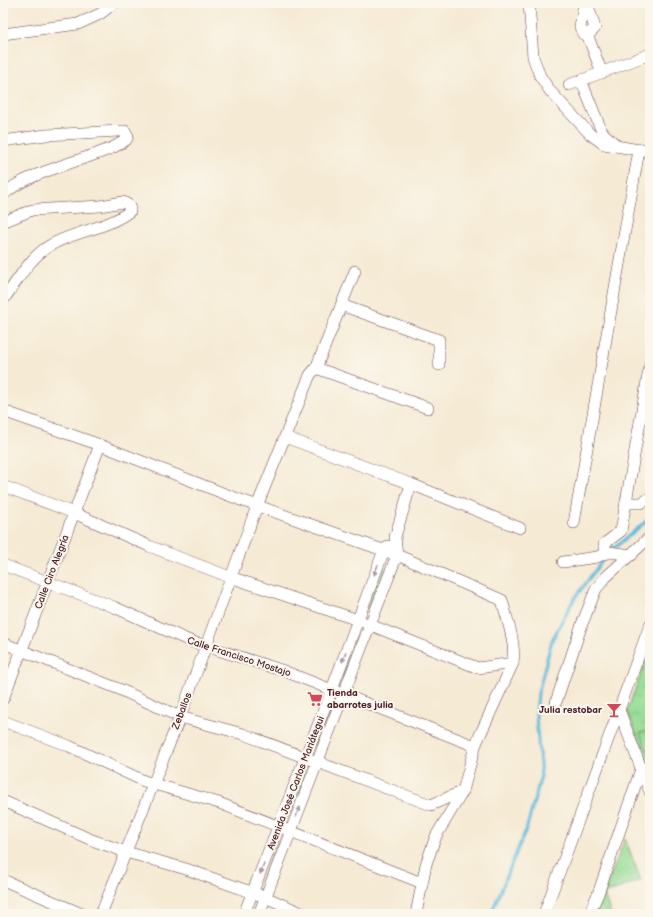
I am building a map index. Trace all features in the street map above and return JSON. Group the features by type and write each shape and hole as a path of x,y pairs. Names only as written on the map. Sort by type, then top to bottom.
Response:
{"street":[{"path":"3,34 78,24 100,14 114,3"},
{"path":"529,3 532,57 540,76 563,107 590,134 604,144 639,150 650,148"},
{"path":"584,3 580,27 581,33 587,34 595,28 587,3"},
{"path":"587,34 602,72"},
{"path":"569,85 650,54"},
{"path":"580,80 602,132 618,147"},
{"path":"3,141 46,135 119,130 125,131 128,136 126,140 114,147 27,179 14,186 3,195"},
{"path":"574,523 639,150"},
{"path":"3,222 23,213 43,209 100,206 123,202 130,206 130,211 104,224 60,240 47,247 32,261 3,300"},
{"name":"Zeballos","path":"101,914 180,717 257,506 310,375 316,368 354,271"},
{"path":"341,305 440,340 439,365"},
{"path":"632,554 609,552 604,549 604,544 621,531 650,364"},
{"path":"316,368 428,408"},
{"path":"3,411 100,445 257,506 384,550 502,600 511,635 514,653 513,662 475,746 463,791 436,836 422,883 416,914"},
{"path":"285,437 411,484 520,528"},
{"name":"Calle Ciro Alegría","path":"3,699 49,582 100,445"},
{"path":"395,537 411,484"},
{"path":"3,486 74,513 149,546 230,577 358,620 478,668 513,662"},
{"path":"626,503 641,503 650,498"},
{"name":"Avenida José Carlos Mariátegui","path":"244,914 280,825 384,550 395,537"},
{"name":"Avenida José Carlos Mariátegui","path":"259,914 290,830 397,555 395,537"},
{"path":"556,702 582,624 596,589 606,577 650,537"},
{"path":"563,562 597,557 609,552"},
{"name":"Calle Francisco Mostajo","path":"3,565 114,607 206,647 284,671 475,746"},
{"path":"544,914 650,626"},
{"path":"3,643 118,689 180,717 243,734 431,805 463,791"},
{"path":"618,710 650,792"},
{"path":"3,721 69,746 153,784 219,803 280,825 422,883"},
{"path":"589,914 598,894 641,769"},
{"path":"3,800 92,840 126,852 186,869 252,894 265,897 304,914"},
{"path":"3,880 82,914"}],"green space":[{"path":"382,567 386,569 371,609 367,607"},
{"path":"356,635 360,637 345,677 341,676"},
{"path":"650,649 650,767 627,711"},
{"path":"330,705 334,706 318,746 314,745"},
{"path":"650,730 650,758 640,733"},
{"path":"303,774 307,775 292,814 288,813"},
{"path":"625,838 641,880 604,894"},
{"path":"277,841 281,842 266,882 262,880"},
{"path":"604,894 611,914 594,914"}],"waterway":[{"path":"613,549 650,518"},
{"path":"491,914 527,827 541,776 536,716 538,693 552,640 574,599 605,557"}],"place":[{"name":"Tienda abarrotes julia","path":"315,699"},
{"name":"Julia restobar","path":"614,710"}]}
